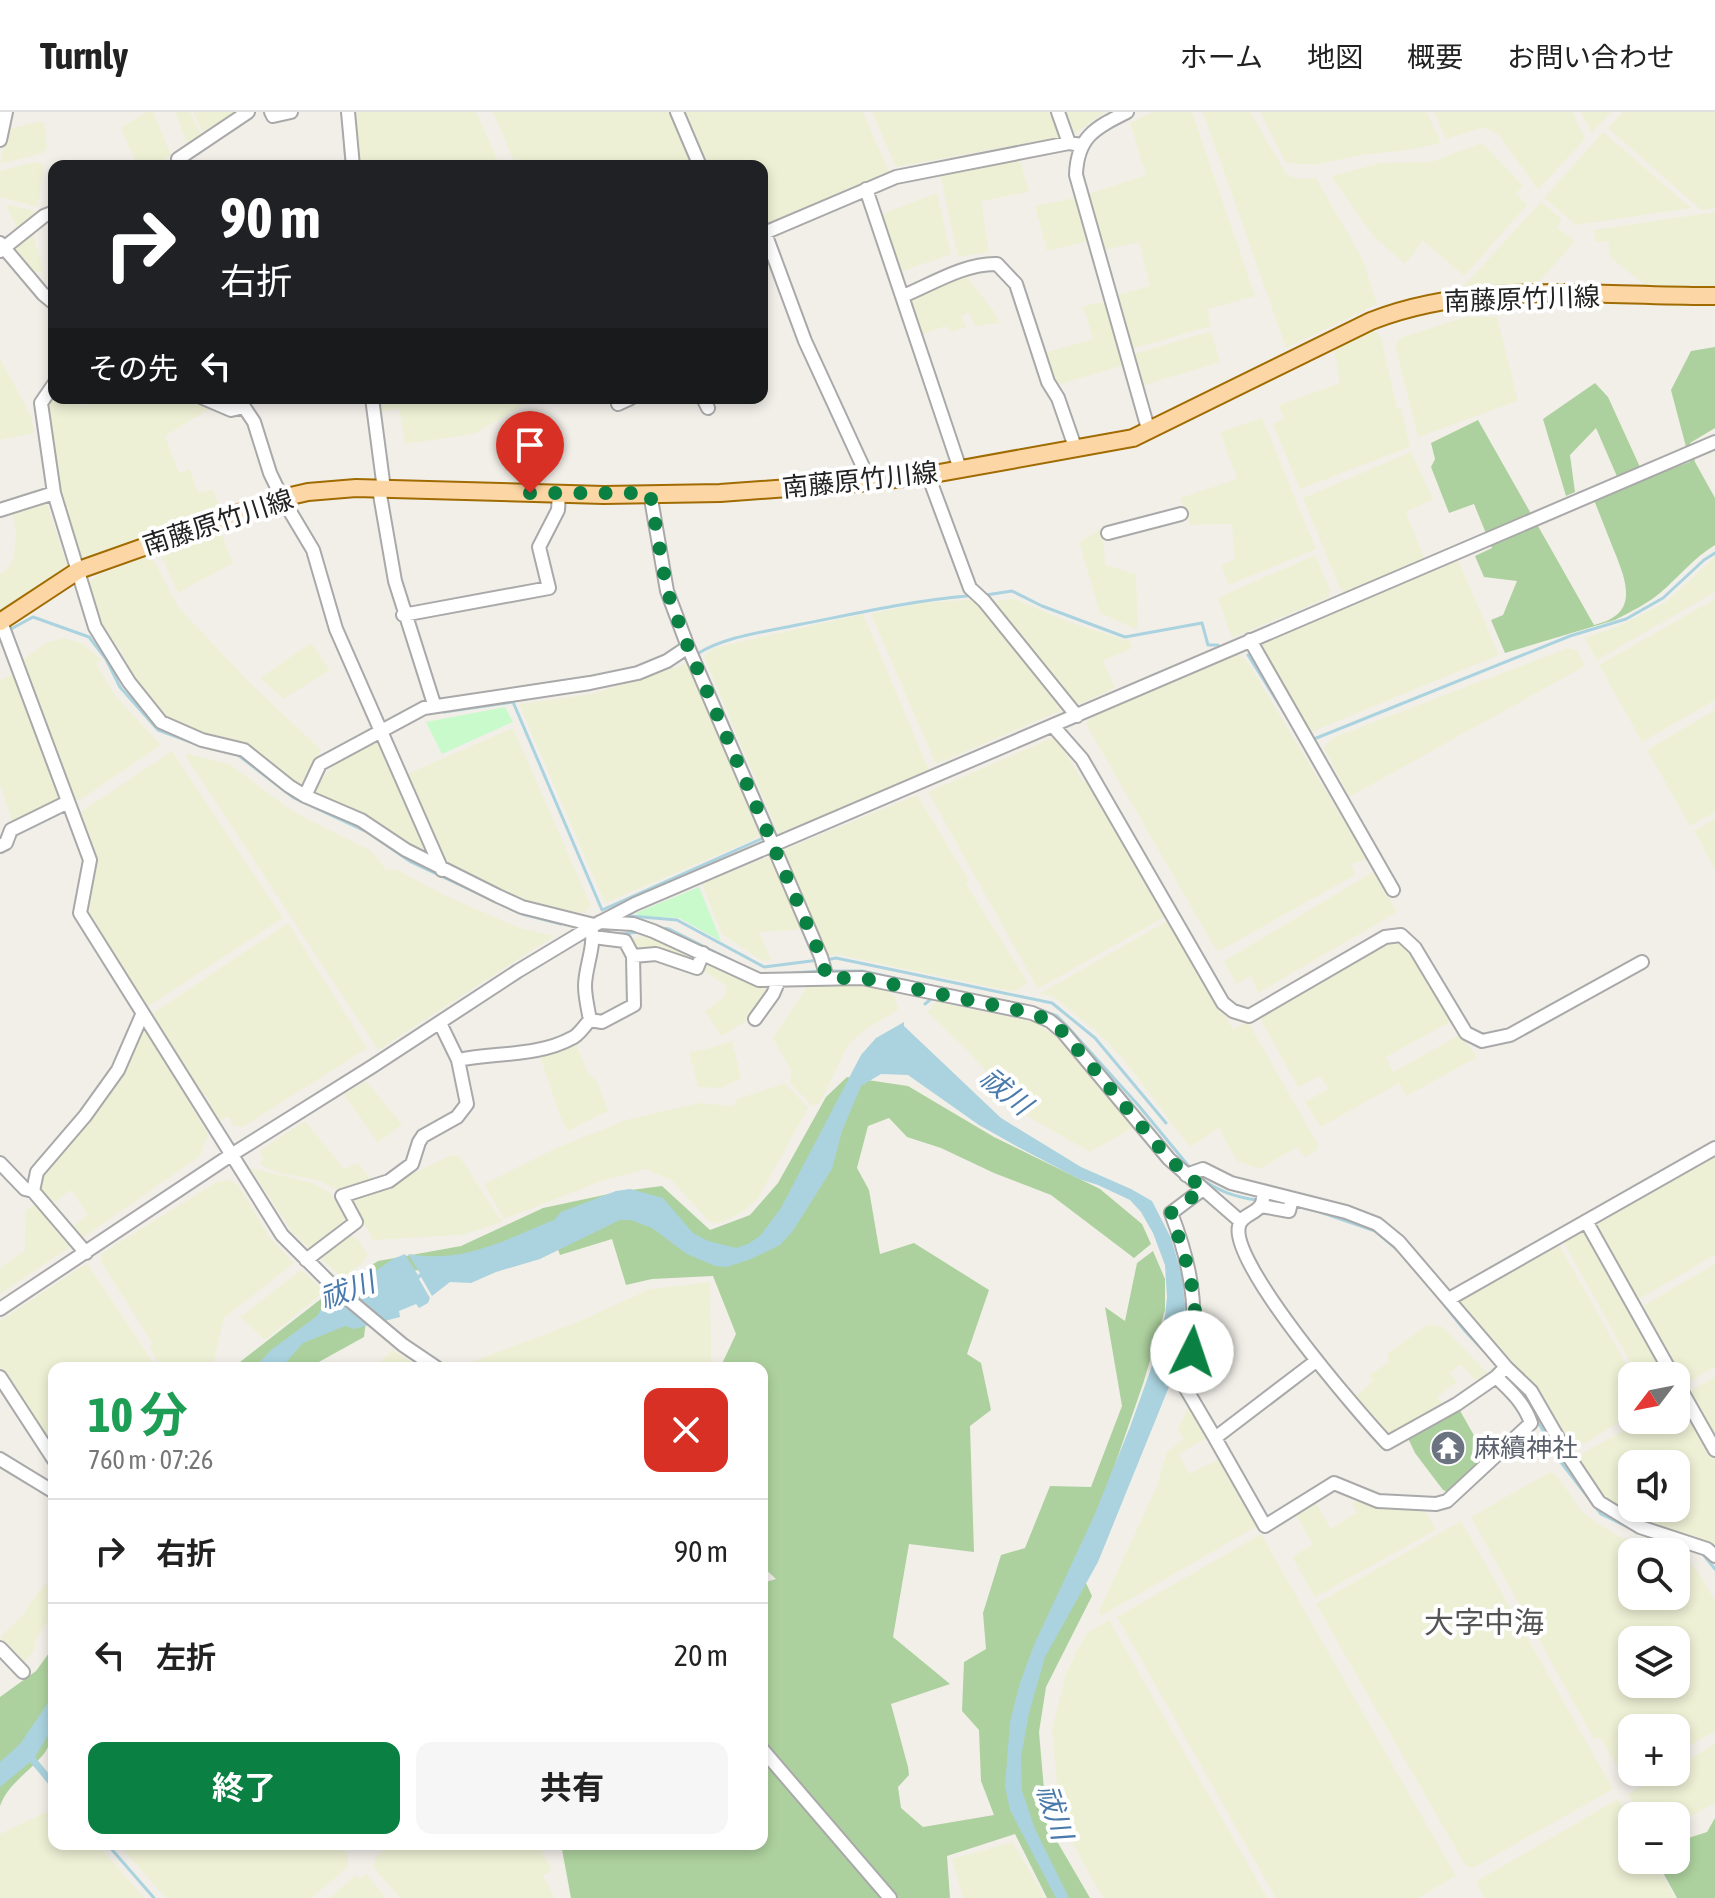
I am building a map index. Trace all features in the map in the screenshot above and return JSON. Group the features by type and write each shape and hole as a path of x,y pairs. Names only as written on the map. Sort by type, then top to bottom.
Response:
{"main road":[{"name":"南藤原竹川線","path":"1,622 79,570 282,498 320,491 381,489 559,494 720,493 928,475 1133,438 1371,321 1431,302 1499,295 1715,296"}],"street":[{"path":"0,140 6,112"},
{"path":"182,160 248,112"},
{"path":"271,112 273,116 291,112"},
{"path":"677,112 697,160"},
{"path":"1058,112 1075,144 1078,186 1149,432"},
{"path":"768,232 866,189 911,173 1075,144 1127,112"},
{"path":"349,113 353,160"},
{"path":"866,189 960,469"},
{"path":"48,214 1,248 48,298"},
{"path":"768,244 805,341 870,482"},
{"path":"903,296 961,271 997,264 1016,284 1048,382 1058,398 1075,447"},
{"path":"48,393 41,403 54,493 95,627 136,692 161,722 202,740 244,750 305,796 361,820 442,870 522,907 595,928 625,941 633,956 634,1005 602,1022 590,1020"},
{"path":"217,404 231,410 243,404"},
{"path":"248,404 270,473 313,550 336,629 442,870"},
{"path":"373,404 384,530 403,615 434,704"},
{"path":"0,1309 231,1155 440,1023 650,897 1715,442"},
{"path":"928,475 970,588 984,601 1077,716"},
{"path":"0,510 54,493"},
{"path":"650,493 667,591 821,957 826,976"},
{"path":"403,615 549,588 539,547 558,510 559,494"},
{"path":"1108,533 1181,514"},
{"path":"1,622 90,860 80,913 274,1224 335,1288 429,1362"},
{"path":"1250,640 1393,890"},
{"path":"305,796 320,764 434,704 590,683 638,673 667,661 688,647"},
{"path":"1053,726 1082,759 1223,1003 1233,1011 1249,1016 1385,937 1401,935 1415,948 1466,1033 1482,1041 1510,1035 1642,962"},
{"path":"0,846 6,843 11,830 68,802"},
{"path":"595,928 638,926 750,977 766,981 826,976 862,978 1032,1013 1050,1021 1063,1032 1186,1175 1240,1221"},
{"path":"590,1020 585,987 595,928"},
{"path":"633,956 656,954 697,968 703,953"},
{"path":"755,1019 779,980"},
{"path":"33,1191 37,1172 85,1116 118,1070 142,1015"},
{"path":"458,1060 486,1054 517,1055 551,1046 575,1037 590,1020"},
{"path":"306,1260 356,1222 342,1196 389,1181 412,1164 423,1136 457,1117 467,1104 458,1060 440,1023"},
{"path":"1449,1299 1715,1148"},
{"path":"0,1163 25,1189 33,1191 86,1253"},
{"path":"1186,1175 1203,1169 1263,1200 1346,1212 1377,1224 1399,1242 1449,1299 1527,1411 1531,1423 1453,1496 1436,1504 1378,1501 1334,1483 1265,1526 1185,1387 1192,1352 1195,1308 1187,1262 1171,1213 1203,1189"},
{"path":"1263,1200 1240,1221 1238,1229 1246,1254 1282,1315 1316,1361 1387,1443 1457,1404 1501,1372"},
{"path":"1586,1221 1666,1362"},
{"path":"1215,1438 1316,1361"},
{"path":"1501,1372 1531,1391 1599,1502 1640,1527 1707,1549 1715,1556"},
{"path":"0,1377 48,1451"},
{"path":"1690,1405 1715,1450"},
{"path":"0,1459 48,1488"},
{"path":"0,1648 23,1672"},
{"path":"768,1756 890,1898"}],"green space":[{"path":"146,112 153,112 171,155 164,160 134,160 121,128"},
{"path":"175,112 190,112 202,137 188,146"},
{"path":"193,112 236,112 208,133 201,129"},
{"path":"476,112 497,160 360,160 356,114"},
{"path":"493,112 671,112 691,160 513,160"},
{"path":"683,112 863,112 889,172 768,223 768,160 703,160"},
{"path":"872,112 1050,112 1061,137 896,167"},
{"path":"1062,112 1105,112 1071,133"},
{"path":"1153,112 1192,112 1255,296 1208,309 1211,326 1132,349 1117,295 1150,286 1139,242 1105,250 1088,194 1146,175 1130,123"},
{"path":"1203,112 1250,112 1287,175 1300,179 1316,178 1362,258 1377,304 1286,348"},
{"path":"1260,112 1427,112 1441,143 1315,165 1286,163"},
{"path":"1434,112 1572,112 1585,139 1538,190 1499,135 1484,127 1446,139"},
{"path":"1581,112 1611,112 1592,133"},
{"path":"1623,112 1715,112 1715,208 1701,210 1608,128"},
{"path":"44,121 47,148 43,153 0,164 7,129"},
{"path":"1603,132 1691,208 1576,225 1544,198"},
{"path":"1482,143 1523,186 1516,193 1527,205 1464,276 1423,241 1405,264 1373,236 1331,176 1380,163 1431,162"},
{"path":"1019,158 1029,192 981,201 989,252 958,257 940,174"},
{"path":"34,162 44,165 37,207 0,197 0,171"},
{"path":"937,193 951,254 900,272 880,215"},
{"path":"1074,198 1088,241 1047,251 1035,206"},
{"path":"1541,202 1562,219 1557,228 1575,241 1533,289 1457,293"},
{"path":"6,207 35,211 34,222 20,233"},
{"path":"1715,212 1715,291 1649,288 1611,258 1608,241 1596,242 1594,230"},
{"path":"32,231 43,270 32,274 9,248"},
{"path":"965,275 1000,323 975,326 969,312 961,317 967,327 952,332 945,326 919,336 909,301"},
{"path":"1104,302 1124,365 1054,386 1044,353 1093,339 1083,306"},
{"path":"1465,317 1497,317 1518,401 1418,437 1395,345 1400,338"},
{"path":"1370,330 1379,334 1382,342 1397,408 1401,408 1410,447 1300,489 1273,424 1284,419 1279,405 1340,383 1334,347"},
{"path":"1211,331 1220,362 1142,386 1134,354"},
{"path":"1715,347 1715,428 1690,443 1695,462 1715,498 1715,545 1655,597 1615,620 1505,653 1491,620 1503,615 1517,581 1484,577 1475,556 1492,548 1474,504 1449,513 1431,467 1435,459 1431,443 1478,420 1594,625 1618,614 1626,597 1620,565 1594,500 1622,488 1596,428 1570,455 1575,492 1566,496 1543,419 1595,383 1608,397 1645,478 1690,462 1671,390 1691,351"},
{"path":"0,358 31,416 34,433 0,440"},
{"path":"48,400 48,404 80,404 82,407 85,404 202,404 211,408 165,436 179,473 190,469 198,493 213,489 221,512 83,561 79,558 58,491 46,403"},
{"path":"378,404 525,404 474,434 405,444 399,409 379,412"},
{"path":"1262,418 1316,549 1229,585 1221,565 1235,559 1232,524 1190,525 1180,498 1237,479 1220,432"},
{"path":"1411,452 1433,499 1406,512 1424,558 1344,593 1303,498"},
{"path":"46,501 68,568 0,613 0,574 10,566 14,554 16,534 12,511"},
{"path":"219,527 233,563 178,593 158,549"},
{"path":"1101,529 1106,565 1136,574 1138,630 1100,613 1079,542"},
{"path":"151,555 179,608 251,684 321,750 300,785 246,745 201,733 167,718 134,680 122,652 103,628 101,618 97,617 89,583 97,576"},
{"path":"1315,555 1331,592 1328,593 1330,597 1232,638 1218,598"},
{"path":"1715,557 1715,592 1597,660 1584,638 1616,627 1666,602"},
{"path":"1458,560 1499,655 1311,732 1260,645"},
{"path":"978,599 1061,706 1060,711 936,764 871,614 921,603"},
{"path":"1015,599 1066,621 1129,639 1132,648 1103,661 1115,688 1078,705 992,601"},
{"path":"1715,599 1715,700 1642,742 1599,665"},
{"path":"863,614 929,770 778,834 704,656 714,648"},
{"path":"64,638 81,643 102,660 96,663 116,697 161,745 80,800 74,800 23,659 48,642"},
{"path":"311,643 330,670 283,699 260,678"},
{"path":"1568,648 1577,650 1585,666 1349,797 1324,748 1332,738"},
{"path":"1236,652 1247,661 1367,859 1351,864 1355,875 1216,950 1086,724 1090,718"},
{"path":"689,663 760,837 605,903 519,704 592,694"},
{"path":"17,673 63,798 13,824 0,785 0,680"},
{"path":"505,707 513,722 442,754 426,722"},
{"path":"1715,710 1715,812 1690,826 1647,750"},
{"path":"513,728 591,906 585,913 544,908 515,899 445,864 407,774"},
{"path":"1056,736 1083,782 1089,781 1166,916 1038,989 928,792"},
{"path":"379,739 428,852 425,855 316,796 313,788 333,766"},
{"path":"172,751 283,918 147,1007 87,911 98,861 81,812"},
{"path":"185,755 231,765 292,811 370,850 386,869 398,870 442,894 520,928 554,936 378,1050"},
{"path":"917,795 969,881 966,884 1028,983 1014,992 827,955 783,850"},
{"path":"1715,819 1715,869 1694,831"},
{"path":"768,857 774,863 799,924 798,930 759,932 771,960 762,961 722,934 702,884"},
{"path":"1373,872 1397,912 1258,993 1251,976 1236,984 1224,961"},
{"path":"699,887 721,941 679,918 639,916 636,913"},
{"path":"1169,920 1233,1029 1248,1022 1315,1139 1318,1146 1316,1151 1305,1157 1297,1147 1260,1169 1237,1161 1219,1128 1190,1147 1124,1060 1096,1031 1054,997 1039,994"},
{"path":"288,923 367,1048 243,1127 233,1125 228,1116 218,1122 206,1095 202,1096 150,1015"},
{"path":"648,936 695,956 692,962 636,953 631,939"},
{"path":"1402,941 1411,948 1453,1020 1386,1057 1393,1072 1461,1034 1477,1057 1407,1096 1399,1083 1321,1127 1305,1102 1328,1089 1320,1076 1298,1087 1259,1016 1373,949"},
{"path":"706,960 767,990 756,1012 721,1036 705,1011 723,998 727,986 702,970"},
{"path":"833,983 836,986 864,985 887,991 895,997 898,1010 866,1029 848,1045 820,1103 812,1106 790,1083 791,1071 773,1038 807,987"},
{"path":"936,1002 1034,1022 1055,1036 1136,1126 1090,1152 1013,1108 970,1053 927,1012"},
{"path":"144,1025 208,1134 200,1156 81,1239 71,1228 88,1215 71,1190 51,1204 39,1190 42,1172 121,1073"},
{"path":"732,1041 741,1078 722,1088 698,1087 689,1052"},
{"path":"575,1042 589,1075 597,1081 608,1111 568,1131 539,1054"},
{"path":"847,1077 908,1086 994,1137 1100,1189 1142,1224 1151,1244 1134,1258 1051,1195 941,1148 907,1137 889,1118 868,1126 857,1168 869,1190 880,1254 914,1243 989,1290 967,1354 981,1363 991,1410 970,1426 974,1552 909,1544 893,1637 950,1684 891,1704 909,1775 898,1787 901,1808 923,1827 994,1815 981,1781 979,1730 962,1711 964,1662 986,1649 983,1613 1001,1555 1025,1548 1050,1486 1091,1487 1122,1406 1105,1307 1125,1321 1137,1263 1153,1251 1165,1279 1165,1310 1143,1384 1079,1568 1092,1596 1046,1687 1039,1732 1047,1824 1090,1898 1047,1898 1015,1834 947,1856 950,1898 571,1898 562,1850 768,1850 768,1581 776,1579 768,1572 768,1362 723,1362 736,1334 713,1276 652,1279 626,1285 612,1239 560,1255 549,1225 432,1271 389,1269 370,1288 364,1337 319,1362 240,1362 335,1288 378,1261 461,1246 543,1208 662,1186 710,1230 750,1215 778,1183 826,1097"},
{"path":"366,1081 402,1124 378,1143 344,1094"},
{"path":"785,1083 808,1108 757,1200 741,1213 717,1224 709,1221 671,1180 645,1169 602,1181 504,1219 484,1184 556,1148 626,1120 699,1103 733,1106 737,1099"},
{"path":"305,1121 344,1169 358,1163 372,1181 340,1192 320,1181 280,1173 260,1165 263,1158 259,1151"},
{"path":"1715,1154 1715,1255 1637,1300 1595,1224"},
{"path":"451,1155 459,1156 502,1222 462,1235 373,1240 352,1203 353,1198 399,1181"},
{"path":"250,1168 313,1183 330,1193 347,1218 309,1248 292,1232"},
{"path":"228,1180 238,1185 270,1238 294,1263 224,1318 213,1362 158,1362 149,1347 153,1344 100,1260 101,1254 218,1181"},
{"path":"35,1205 71,1246 0,1294 0,1268 25,1250 26,1210"},
{"path":"1583,1230 1588,1231 1661,1362 1630,1362 1563,1241"},
{"path":"350,1235 358,1240 367,1254 363,1263 342,1278 321,1258"},
{"path":"1558,1243 1625,1362 1618,1362 1618,1423 1573,1450 1536,1387 1460,1305 1460,1299"},
{"path":"87,1263 153,1362 48,1362 48,1443 0,1367 0,1321"},
{"path":"1715,1264 1715,1367 1690,1381 1690,1362 1672,1362 1641,1307"},
{"path":"301,1270 325,1291 265,1340 240,1317"},
{"path":"710,1282 711,1362 471,1362 575,1323 650,1289"},
{"path":"1428,1324 1443,1327 1488,1374 1478,1383 1460,1364 1450,1373 1457,1382 1437,1397 1444,1406 1387,1437 1354,1398 1373,1381 1369,1375 1389,1362 1387,1354"},
{"path":"393,1350 412,1362 380,1362"},
{"path":"1715,1377 1715,1438 1690,1394"},
{"path":"1189,1405 1208,1437 1179,1454 1189,1474 1220,1459 1257,1526 1101,1616 1099,1611 1156,1488 1167,1452 1183,1439 1178,1430"},
{"path":"1458,1407 1485,1455 1449,1492 1443,1490 1415,1453 1407,1436"},
{"path":"1690,1417 1715,1461 1715,1549 1708,1543 1650,1522 1690,1522 1690,1450 1618,1450 1618,1507 1600,1493 1576,1457 1618,1434 1690,1434"},
{"path":"1548,1473 1555,1473 1580,1509 1591,1519 1622,1538 1618,1538 1618,1610 1690,1610 1690,1564 1697,1570 1715,1601 1715,1731 1690,1745 1690,1714 1618,1714 1618,1768 1600,1738 1594,1739 1471,1517"},
{"path":"1363,1500 1381,1507 1424,1509 1436,1530 1315,1597 1292,1557 1313,1544 1295,1514 1315,1501 1331,1529 1357,1512 1352,1503"},
{"path":"1461,1521 1613,1789 1473,1868 1465,1865 1316,1604"},
{"path":"1261,1534 1456,1876 1418,1898 1276,1898 1117,1617"},
{"path":"48,1582 48,1621 37,1636 33,1652 23,1664 0,1637 22,1616"},
{"path":"1109,1620 1267,1898 1103,1898 1060,1821 1052,1729 1066,1674 1078,1649 1087,1633"},
{"path":"48,1654 48,1747 3,1798 0,1806 0,1697 36,1671"},
{"path":"1715,1744 1715,1803 1690,1816 1690,1802 1633,1802 1628,1794 1642,1786 1690,1786 1690,1759"},
{"path":"1618,1799 1618,1874 1661,1874 1675,1898 1485,1898 1475,1882"},
{"path":"48,1812 48,1850 102,1850 144,1898 0,1898 0,1834"},
{"path":"1715,1818 1715,1898 1677,1898 1664,1874 1690,1874 1690,1837 1707,1832"},
{"path":"1013,1842 1045,1898 963,1898 952,1859"},
{"path":"123,1850 343,1850 348,1856 348,1867 311,1898 166,1898"},
{"path":"384,1850 541,1850 551,1870 543,1876 555,1898 400,1898 374,1868 375,1857"},
{"path":"366,1874 386,1898 329,1898 356,1875 360,1879"}],"water":[{"name":"祓川","path":"904,1022 904,1026 1001,1118 1081,1167 1152,1201 1171,1238 1182,1276 1185,1305 1181,1363 1198,1369 1202,1390 1199,1390 1195,1373 1175,1372 1098,1562 1045,1657 1029,1713 1021,1757 1022,1791 1035,1829 1069,1898 1056,1898 1010,1810 1005,1786 1010,1722 1034,1645 1094,1516 1157,1352 1167,1297 1165,1265 1153,1233 1130,1200 1079,1179 1018,1147 979,1125 908,1075 881,1074 861,1086 842,1131 832,1169 792,1232 780,1245 751,1259 727,1267 715,1266 687,1254 652,1228 631,1220 620,1220 540,1259 471,1283 450,1282 432,1296 421,1277 419,1279 430,1298 419,1308 416,1304 399,1311 400,1317 354,1329 345,1326 303,1343 286,1362 260,1362 317,1316 324,1305 393,1259 405,1254 418,1275 420,1273 408,1254 447,1256 483,1248 616,1191 630,1189 663,1198 693,1233 708,1241 736,1248 748,1244 760,1236 781,1208 861,1055 876,1038"},
{"path":"48,1703 48,1735 35,1757 48,1773 48,1784 30,1762 0,1787 0,1762 20,1744"}],"waterway":[{"path":"343,114 346,160"},
{"path":"1314,739 1570,636 1626,619 1663,598 1715,553"},
{"path":"986,595 1012,591 1042,606 1125,637 1202,623 1208,645 1218,645"},
{"path":"699,657 697,654 708,648 746,635 903,604 967,596"},
{"path":"11,629 33,617 89,637 106,659 120,687 158,730 199,745"},
{"path":"1248,655 1292,725"},
{"path":"718,701 775,833"},
{"path":"444,712 513,702 602,910 761,839"},
{"path":"214,749 238,755 294,798 367,832 411,862 522,914 561,924"},
{"path":"630,916 677,920 764,967 819,960"},
{"path":"660,928 669,929 733,961"},
{"path":"617,935 637,932"},
{"path":"826,960 836,958 1052,1003 1095,1038 1166,1123"},
{"path":"793,973 821,971"},
{"path":"829,971 862,971 983,997"},
{"path":"925,1004 932,998"},
{"path":"1041,1010 1057,1016 1066,1025 1191,1169"},
{"path":"1199,1177 1226,1193 1257,1200"},
{"path":"1292,1205 1375,1231 1401,1253"},
{"path":"1434,1292 1497,1365"},
{"path":"1508,1377 1527,1400 1556,1456 1601,1514 1655,1540 1691,1550"},
{"path":"1702,1553 1715,1569"},
{"path":"112,1850 154,1898"}],"place":[{"name":"麻續神社","path":"1448,1448"}],"district":[{"name":"大字中海","path":"1484,1622"}],"route":[{"path":"530,493 650,493 667,591 821,957 827,978 862,978 941,993 1032,1013 1050,1021 1063,1032 1169,1159 1203,1189 1171,1213 1190,1274 1195,1308 1192,1352"}]}
